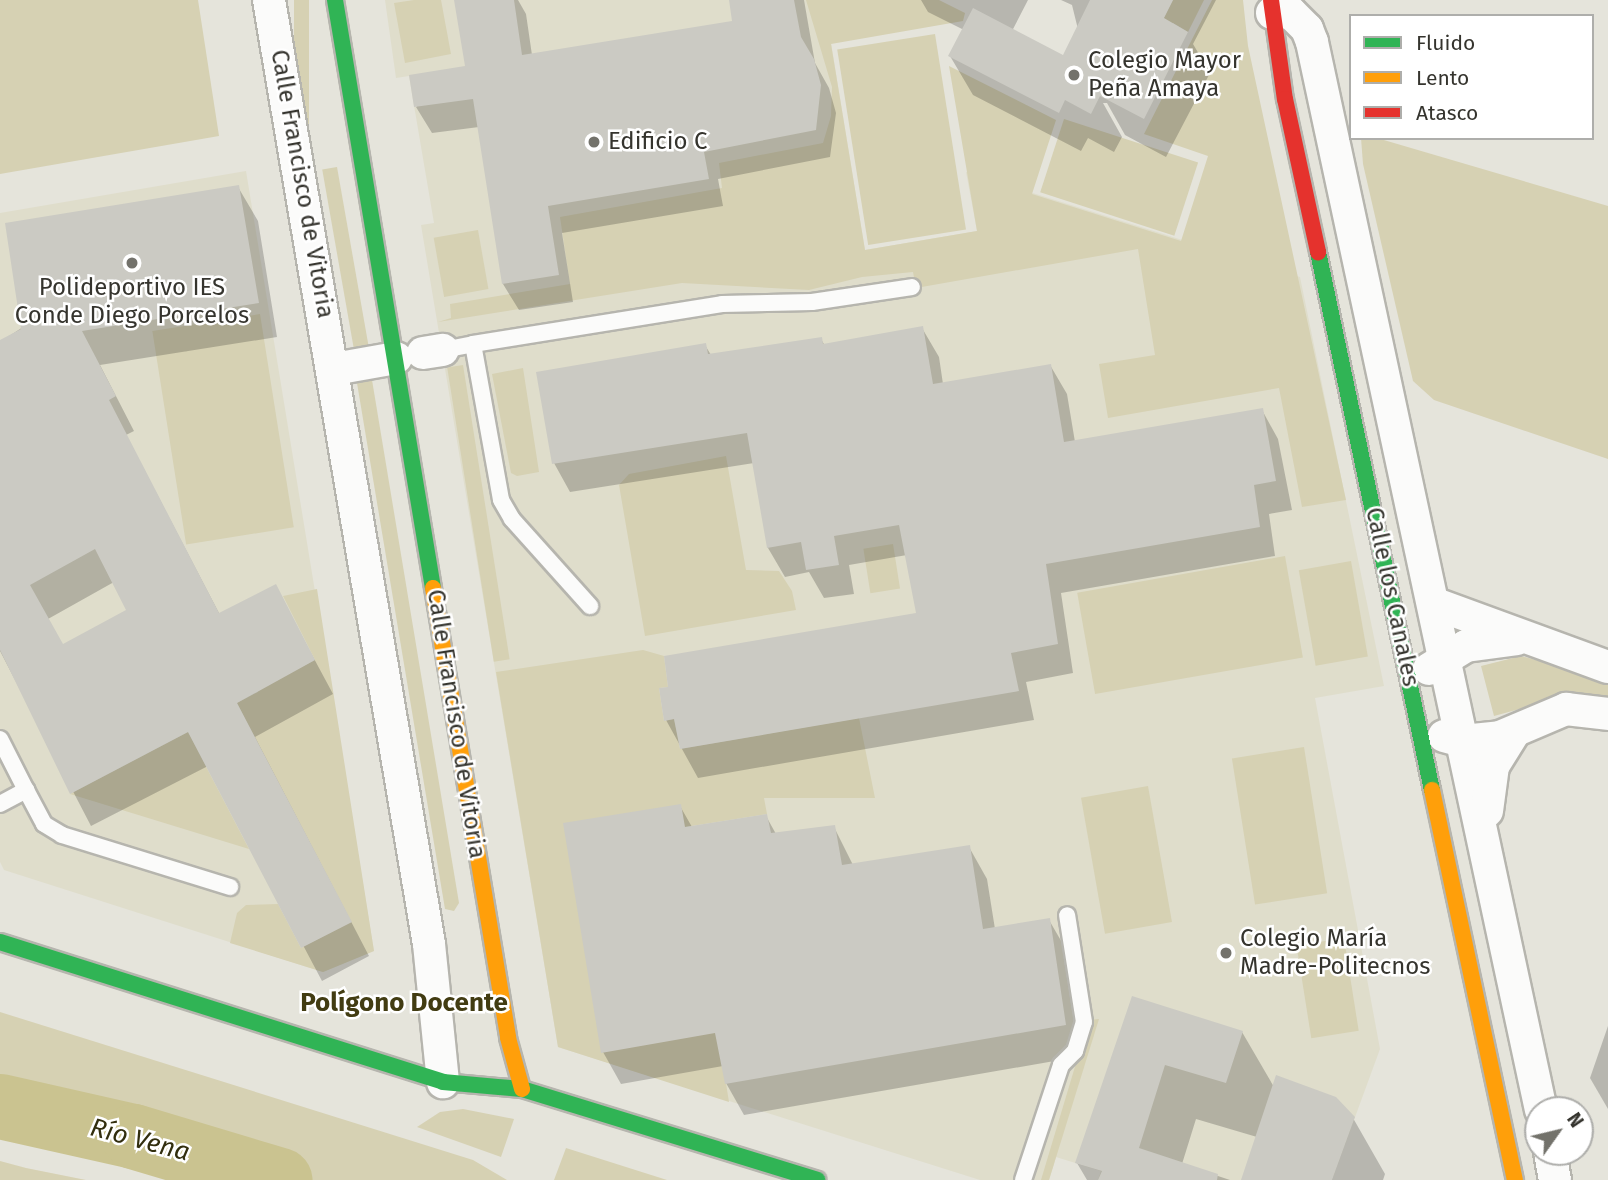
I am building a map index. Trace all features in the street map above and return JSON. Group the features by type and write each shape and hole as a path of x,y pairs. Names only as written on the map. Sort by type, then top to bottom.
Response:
{"street":[{"name":"Calle Francisco de Vitoria","path":"270,0 429,944 443,1082"},
{"name":"Calle Francisco de Vitoria","path":"335,0 421,353 508,1038 522,1089"},
{"name":"Calle los Canales","path":"1515,1180 1285,99 1272,7 1290,12 1307,29 1395,423 1538,1096"},
{"path":"334,369 421,353"},
{"path":"1357,430 1395,423"},
{"path":"1433,603 1525,639 1608,667"},
{"path":"1525,639 1479,643 1444,656 1426,673 1415,705 1438,733 1463,741 1514,732 1566,709 1608,714"},
{"path":"1485,841 1493,766 1514,732"},
{"path":"0,942 443,1082 522,1089 817,1180"}],"lane":[{"path":"421,353 722,304 812,302 912,287"},
{"path":"473,344 501,500 512,519 590,606"},
{"path":"0,739 44,824 62,835 230,887"},
{"path":"0,804 26,790"},
{"path":"1023,1180 1060,1065 1075,1051 1084,1022 1067,915"}],"shaded area":[{"path":"0,0 198,0 219,136 0,174"},
{"path":"294,0 309,0 309,150 294,150"},
{"path":"385,0 824,0 865,250 977,231 966,172 1300,277 1384,686 1315,698 1380,1049 1332,1180 1098,1180 1101,1171 1056,1157 1049,1180 980,1180 558,1047 421,225 434,223 409,76 396,78"},
{"path":"441,0 451,54 405,63 394,3"},
{"path":"806,0 939,0 965,13 963,21 831,44 865,250 977,231 949,66 1056,120 1032,194 1181,241 1208,156 1144,134 1212,0 1243,0 1248,46 1346,500 1302,507 1279,388 1108,418 1099,364 1155,355 1138,249 916,288 913,272 862,277 809,290 682,283 438,322 451,318 450,304 570,284 560,217 722,188 719,163 823,143 831,116 832,87"},
{"path":"1173,0 1204,0 1188,32 1173,23 1159,27"},
{"path":"935,34 966,230 868,245 837,49"},
{"path":"1064,119 1198,163 1174,236 1040,192"},
{"path":"1361,140 1384,140 1608,206 1608,459 1434,400 1413,381 1363,164"},
{"path":"337,167 368,345 354,348 322,170"},
{"path":"246,171 374,951 323,972 4,870 0,862 0,213"},
{"path":"478,230 488,289 444,297 434,238"},
{"path":"260,314 294,527 186,544 152,331"},
{"path":"463,365 510,659 494,662 447,368"},
{"path":"523,368 539,472 517,476 511,473 492,374"},
{"path":"372,380 459,903 454,911 445,909 357,383"},
{"path":"726,456 746,570 779,571 792,591 796,610 645,636 619,485 629,474"},
{"path":"893,544 900,588 870,593 863,549"},
{"path":"1285,556 1303,657 1095,694 1077,593"},
{"path":"1351,561 1368,657 1316,666 1299,570"},
{"path":"317,589 374,951 323,972 230,943 237,913 246,905 278,904 301,948 351,922 237,703 258,692 243,664 277,680 315,660 283,596"},
{"path":"643,650 664,656 668,687 659,688 664,721 674,719 680,749 859,718 875,798 764,798 767,814 685,827 729,1102 558,1047 496,672"},
{"path":"1521,656 1608,680 1608,703 1552,700 1494,716 1481,666"},
{"path":"188,732 249,849 70,794"},
{"path":"1304,747 1327,893 1255,905 1232,758"},
{"path":"1148,786 1172,922 1105,934 1081,798"},
{"path":"1344,938 1359,1031 1311,1038 1297,946"},
{"path":"0,1012 473,1160 507,1180 311,1180 0,1083"},
{"path":"1099,1019 1049,1180 1041,1180 1089,1020"},
{"path":"463,1109 514,1119 501,1157 417,1127 440,1112"},
{"path":"566,1148 667,1180 554,1180"},
{"path":"0,1161 26,1168 86,1180 0,1180"}],"building":[{"name":"Edificio C","path":"454,0 514,0 522,55 732,21 729,0 794,0 801,37 814,59 821,85 816,130 704,152 709,179 548,206 559,275 502,284 473,99 414,107 409,75 465,66"},
{"path":"1090,0 1173,0 1164,18 1188,32 1144,119 1100,96 1091,114 1065,100 1059,113 948,56 973,8 1063,55"},
{"path":"239,185 259,303 82,331 116,396 109,400 219,613 276,584 315,660 237,703 352,922 301,948 188,732 70,794 0,650 0,340 21,329 5,223","holes":["95,549 126,610 63,644 30,585"]},
{"path":"923,326 933,384 1051,364 1064,442 1263,408 1276,481 1254,485 1260,527 1046,564 1058,644 1011,653 1019,691 680,749 674,719 664,721 659,688 668,687 664,656 916,613 899,525 834,536 839,565 806,570 801,542 767,548 747,433 552,464 536,372 706,343 708,354 822,337 823,344"},
{"path":"681,804 685,827 767,814 771,833 835,825 842,865 970,845 983,929 1050,918 1066,1025 725,1084 715,1033 601,1053 563,823"},
{"path":"1132,996 1243,1031 1226,1083 1165,1065 1139,1148 1218,1174 1217,1180 1098,1180 1102,1171 1075,1163"},
{"path":"1276,1075 1336,1097 1355,1117 1332,1180 1241,1180"}],"waterway":[{"name":"Río Vena","path":"0,1106 133,1136 280,1180"}],"traffic: fast":[{"path":"335,0 433,588"},
{"path":"1318,252 1432,790"},
{"path":"0,942 443,1082 522,1089 817,1180"}],"traffic: slow":[{"path":"433,588 508,1038 522,1089"},
{"path":"1432,790 1515,1180"}],"traffic: jam":[{"path":"1271,0 1285,99 1318,252"}],"place":[{"name":"Colegio Mayor Peña Amaya","path":"1074,75"},
{"name":"Edificio C","path":"594,142"},
{"name":"Polideportivo IES Conde Diego Porcelos","path":"132,263"},
{"name":"Colegio María Madre-Politecnos","path":"1226,953"}],"district":[{"name":"Polígono Docente","path":"404,1003"}]}
